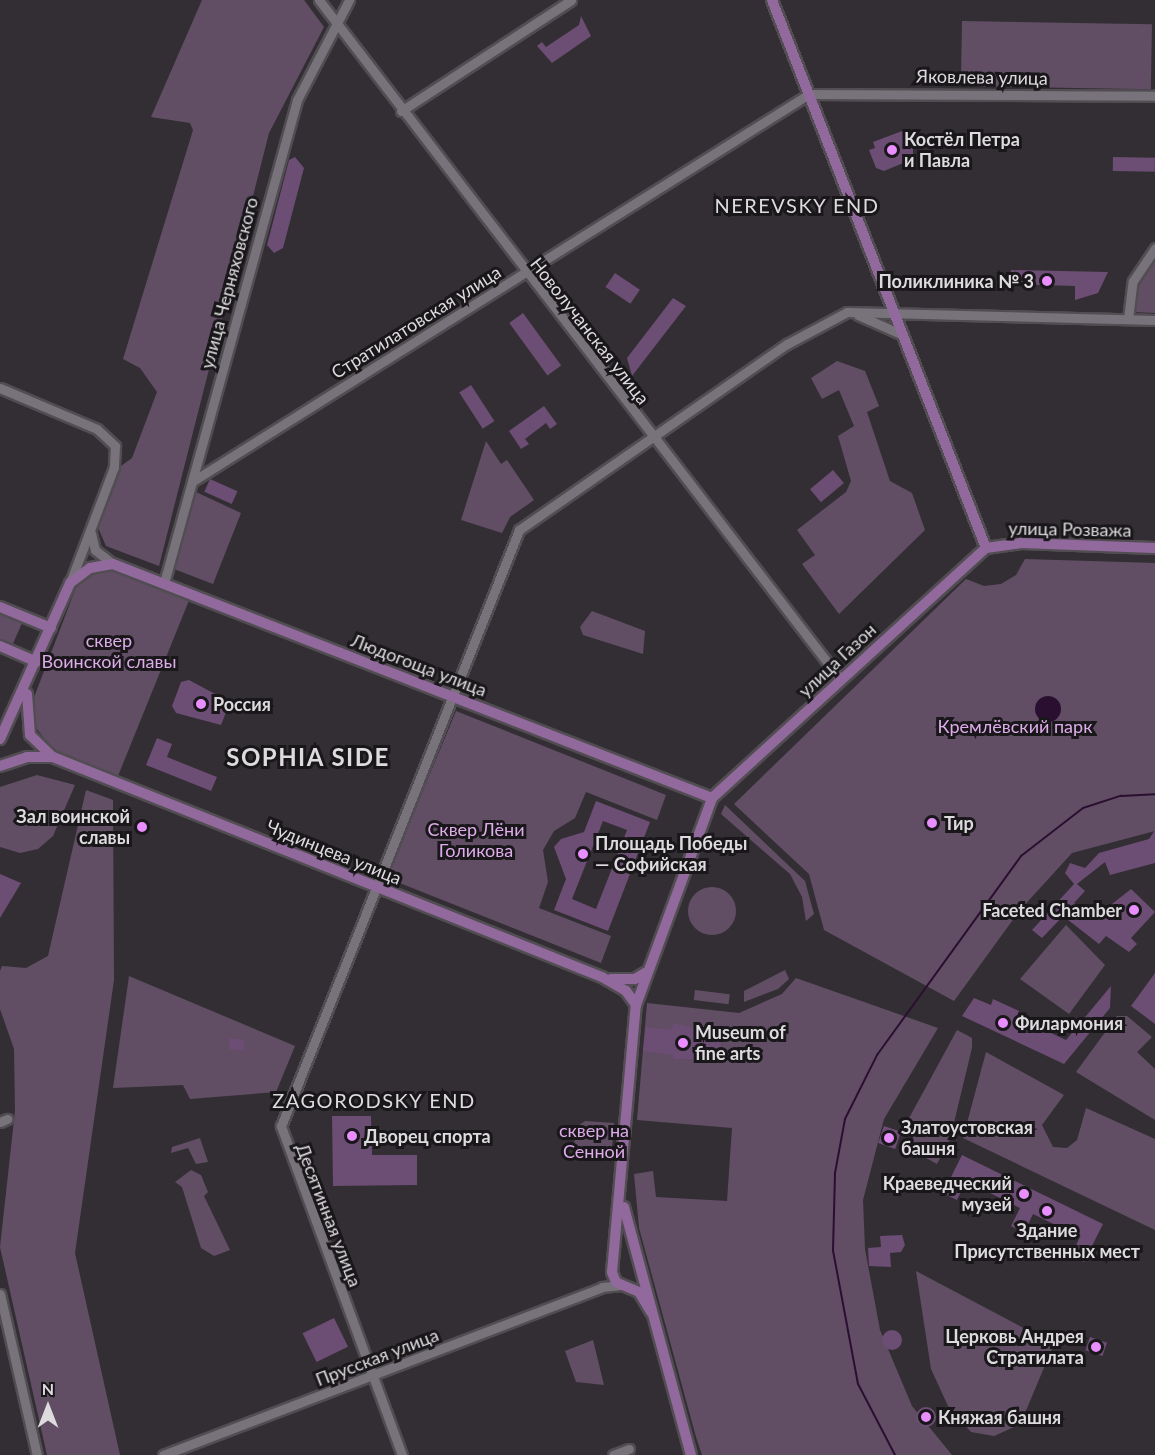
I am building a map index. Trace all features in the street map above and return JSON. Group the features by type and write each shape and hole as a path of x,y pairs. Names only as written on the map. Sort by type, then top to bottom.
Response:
{"main road":[{"path":"772,0 986,548"},
{"name":"улица Розважа","path":"986,548 1020,543 1155,548"},
{"name":"улица Газон","path":"712,798 986,548"},
{"path":"0,739 29,685 70,583 90,568 113,564"},
{"name":"Людогоща улица","path":"113,564 712,798"},
{"path":"0,607 51,628"},
{"path":"0,646 37,662"},
{"name":"Чудинцева улица","path":"29,685 26,725 36,744 53,757 602,977 626,991 636,1005"},
{"name":"Чудинцева улица","path":"0,766 27,757 53,757"},
{"path":"651,1312 639,1292 624,1286 613,1269 622,1192 636,1005 645,973 712,798"},
{"name":"Чудинцева улица","path":"602,977 630,980 645,973"},
{"path":"622,1192 651,1312 690,1453"},
{"path":"613,1269 627,1257 641,1269"},
{"path":"624,1286 641,1269"}],"street":[{"name":"Новолучанская улица","path":"319,0 525,273 840,679"},
{"name":"улица Черняховского","path":"164,583 297,100 349,0"},
{"path":"401,111 571,0"},
{"name":"Яковлева улица","path":"809,94 1155,96"},
{"name":"Стратилатовская улица","path":"193,481 809,94"},
{"path":"1128,319 1133,281 1155,248"},
{"path":"847,312 1155,320"},
{"path":"847,312 903,335"},
{"name":"Десятинная улица","path":"402,1455 281,1126 519,530 826,319 847,312"},
{"path":"0,388 89,425 113,442 114,467 70,583"},
{"name":"Людогоща улица","path":"91,530 95,550 113,564"},
{"path":"602,1287 613,1269"},
{"name":"Прусская улица","path":"163,1455 374,1377 602,1287 624,1286"},
{"path":"0,1294 37,1455"},
{"path":"613,1455 629,1449"}],"green space":[{"path":"202,0 304,0 324,27 269,133 159,566 106,546 96,523 117,469 132,458 157,392 140,368 123,359 193,130 190,123 151,117"},
{"path":"962,21 1152,24 1151,89 961,86"},
{"path":"1155,256 1155,313 1133,312 1139,282"},
{"path":"837,361 865,371 879,406 867,412 890,481 912,493 925,530 839,614 802,564 815,555 797,530 846,492 851,481 838,436 854,426 839,390 822,399 811,378"},
{"path":"486,441 501,464 507,460 534,500 510,517 502,533 461,520"},
{"path":"196,492 241,513 213,584 174,569"},
{"name":"Кремлёвский парк","path":"1025,559 1155,563 1155,831 1072,853 1020,910 954,1001 824,930 809,874 734,804 966,579 984,586 1001,584 1016,575"},
{"name":"сквер Воинской славы","path":"115,569 190,598 118,776 53,749 36,728 33,700 77,585 92,573"},
{"path":"0,611 23,621 11,648 0,643"},
{"path":"592,611 645,631 643,654 583,635 580,627"},
{"name":"Сквер Лёни Голикова","path":"456,711 666,795 657,820 586,792 575,818 554,831 543,850 548,882 539,908 611,936 601,963 387,878"},
{"path":"37,775 75,785 53,836 38,849 20,853 0,847 0,787"},
{"path":"86,790 113,800 114,980 75,1253 120,1455 47,1455 0,1247 15,1111 14,1049 0,1009 0,971 2,966 26,968 48,956"},
{"path":"725,805 805,881 814,914 806,921 802,897 790,874 721,814"},
{"path":"707,887 717,887 729,894 736,906 736,916 729,928 717,935 707,935 692,924 688,916 688,906 699,891"},
{"path":"1066,925 1105,965 1069,1014 1020,979"},
{"path":"785,970 789,979 778,989 744,1002 744,991"},
{"path":"129,976 295,1046 276,1092 190,1099 183,1085 113,1088"},
{"path":"796,978 938,1028 884,1119 863,1200 865,1249 880,1330 912,1406 952,1455 702,1455 696,1437 639,1228 634,1174 653,1171 656,1197 727,1201 732,1128 637,1120 647,1003 739,1013 782,994"},
{"path":"695,990 730,994 729,1004 694,1000"},
{"path":"1117,1016 1127,1016 1152,1037 1137,1052 1155,1069 1155,1120 1076,1072"},
{"path":"957,1030 972,1038 972,1048 950,1139 937,1164 917,1153 913,1138 902,1131"},
{"path":"986,1052 1064,1095 1042,1125 1053,1147 1067,1148 1077,1140 1086,1108 1155,1139 1155,1230 963,1138"},
{"name":"сквер на Сенной","path":"585,1121 614,1123 611,1160 581,1158 574,1150 575,1128"},
{"path":"200,1138 208,1162 196,1164 188,1148 171,1153 172,1147"},
{"path":"191,1170 201,1175 208,1192 204,1196 230,1250 214,1256 201,1248 182,1187 175,1182"},
{"path":"916,1271 1054,1344 1022,1420 1014,1427 994,1436 971,1432 948,1406 931,1369"},
{"path":"593,1340 604,1385 576,1382 565,1351"}],"shaded area":[{"path":"1048,696 1057,700 1061,709 1057,718 1048,722 1039,718 1035,709 1039,700"}],"building":[{"path":"581,16 591,36 552,63 537,46 542,42 546,47 579,25"},
{"name":"Костёл Петра и Павла","path":"902,131 913,138 913,159 884,171 876,168 869,150 875,148 873,142"},
{"path":"295,157 304,168 283,248 274,253 267,245 289,160"},
{"path":"1113,157 1155,158 1155,172 1113,171"},
{"path":"1011,270 1108,272 1098,293 1075,300 1075,286 1010,284"},
{"path":"615,273 640,290 630,304 605,287"},
{"path":"673,298 686,306 632,376 627,358"},
{"path":"523,313 561,366 547,376 509,323"},
{"path":"471,385 494,421 483,429 459,393"},
{"path":"544,406 557,424 550,429 546,423 525,439 529,444 521,449 509,431"},
{"path":"833,470 844,483 821,502 810,489"},
{"path":"210,479 237,491 232,504 204,492"},
{"name":"Россия","path":"189,680 230,702 221,725 176,713 172,706 181,682"},
{"path":"157,738 172,744 167,757 217,777 211,791 146,765"},
{"path":"596,801 650,822 608,931 554,910 566,879 554,847 561,839 584,832","holes":["603,821 627,830 596,909 572,899"]},
{"path":"1155,830 1155,863 1110,875 1105,862 1077,884 1085,891 1074,903 1093,919 1131,889 1155,912 1131,938 1137,944 1129,952 1106,936 1099,944 1063,916 1042,938 1032,930 1074,884 1065,873 1070,863 1085,868 1099,853 1149,839"},
{"path":"0,874 21,883 0,918"},
{"path":"1155,973 1155,1024 1131,1006"},
{"name":"Филармония","path":"1111,986 1110,1008 1064,1064 962,1016 974,998 991,1005 993,999 1019,1011 1017,1017 1066,1040"},
{"name":"Museum of fine arts","path":"673,1023 722,1035 719,1059 673,1059 673,1055 643,1051 646,1027 672,1030"},
{"path":"230,1038 245,1040 243,1051 228,1049"},
{"name":"Дворец спорта","path":"332,1116 371,1116 372,1155 417,1155 417,1185 333,1186"},
{"name":"Златоустовская башня","path":"884,1126 901,1132 895,1149 878,1143"},
{"name":"Здание Присутственных мест","path":"962,1155 1103,1224 1084,1262 1071,1255 1080,1237 1033,1214 1024,1233 1011,1226 1020,1208 966,1181 957,1200 943,1193"},
{"path":"902,1235 905,1245 901,1252 890,1253 891,1267 869,1266 868,1248 881,1247 880,1236"},
{"path":"334,1318 348,1347 317,1362 303,1333"},
{"path":"892,1330 899,1333 902,1340 899,1347 892,1350 885,1347 882,1340 885,1333"},
{"name":"Церковь Андрея Стратилата","path":"1090,1337 1107,1343 1102,1356 1085,1350"},
{"name":"Княжая башня","path":"926,1407 933,1410 936,1417 933,1424 926,1427 919,1424 916,1417 919,1410"}],"waterway":[{"path":"895,1455 858,1384 833,1250 835,1173 845,1119 877,1055 1021,856 1083,808 1121,796 1155,794"}],"place":[{"name":"Костёл Петра и Павла","path":"892,150"},
{"name":"Поликлиника № 3","path":"1047,281"},
{"name":"Россия","path":"201,704"},
{"name":"Тир","path":"932,823"},
{"name":"Зал воинской славы","path":"142,827"},
{"name":"Площадь Победы — Софийская","path":"583,854"},
{"name":"Faceted Chamber","path":"1134,910"},
{"name":"Филармония","path":"1003,1023"},
{"name":"Museum of fine arts","path":"683,1043"},
{"name":"Дворец спорта","path":"352,1136"},
{"name":"Златоустовская башня","path":"889,1138"},
{"name":"Краеведческий музей","path":"1024,1194"},
{"name":"Здание Присутственных мест","path":"1047,1211"},
{"name":"Церковь Андрея Стратилата","path":"1096,1347"},
{"name":"Княжая башня","path":"926,1417"}],"district":[{"name":"NEREVSKY END","path":"797,205"},
{"name":"SOPHIA SIDE","path":"308,757"},
{"name":"ZAGORODSKY END","path":"374,1100"}]}
